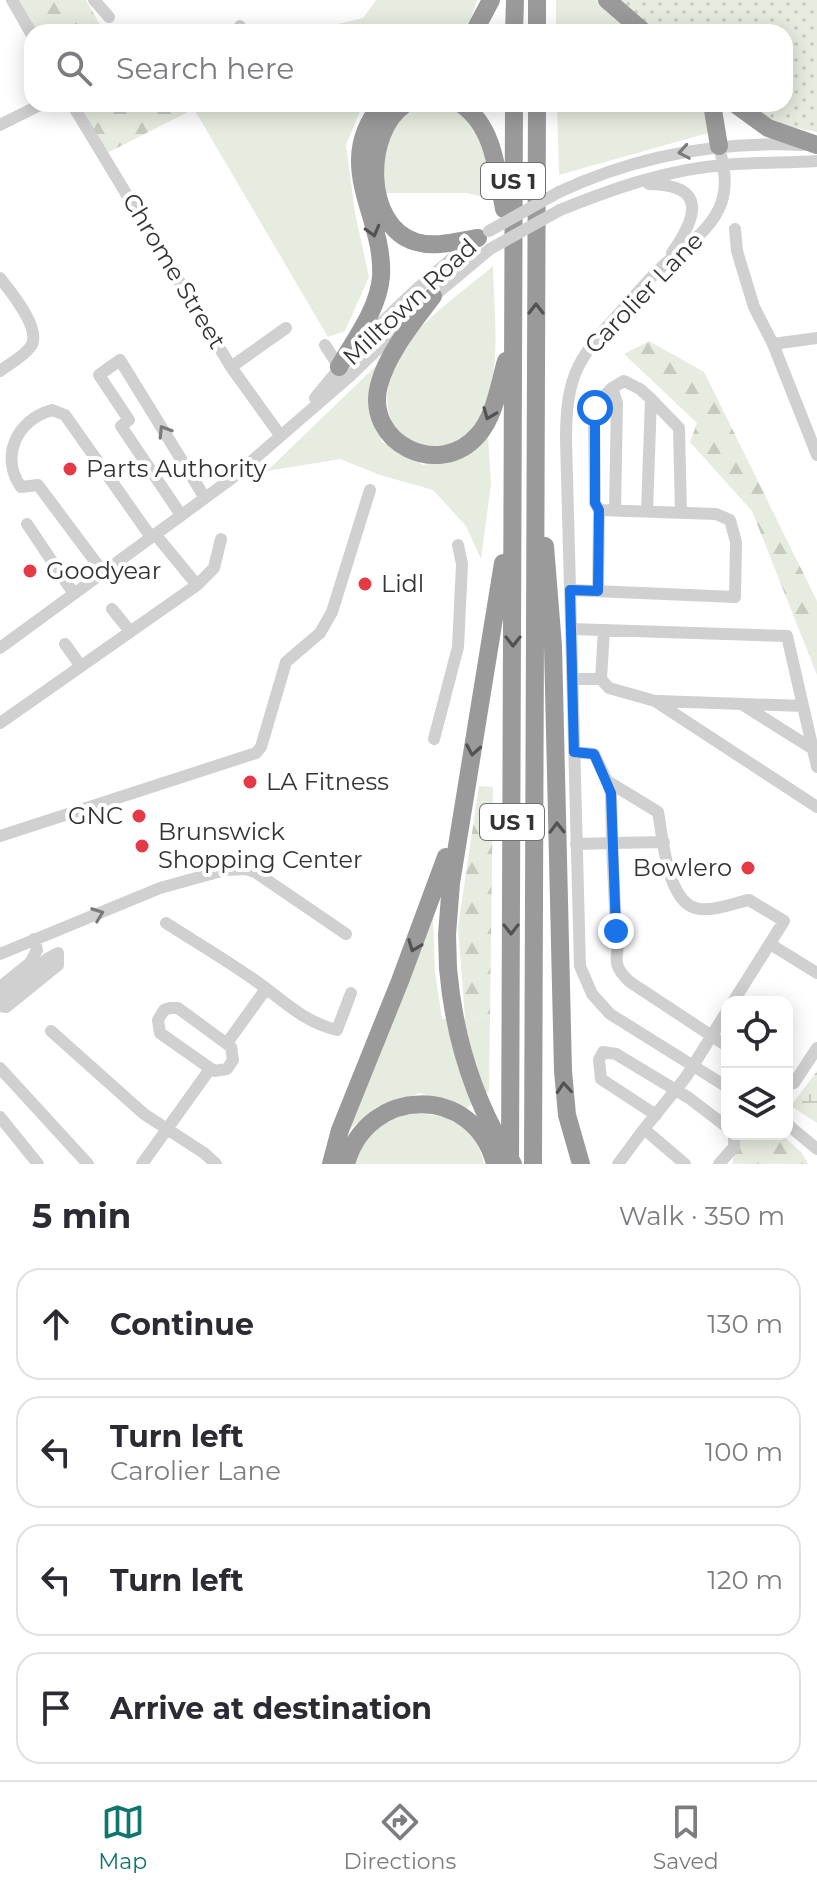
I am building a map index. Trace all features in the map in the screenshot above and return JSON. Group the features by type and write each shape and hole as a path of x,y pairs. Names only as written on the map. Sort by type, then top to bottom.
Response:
{"highway":[{"path":"478,24 491,0"},
{"path":"514,24 515,0"},
{"path":"537,0 537,24"},
{"path":"607,0 635,24"},
{"path":"339,367 370,313 379,288 380,261 363,191 360,159 366,129 377,112"},
{"path":"397,112 388,121 378,143 376,181 384,212 401,233 414,241 437,244 486,239"},
{"path":"469,112 480,123 490,144 512,258"},
{"name":"US 1","path":"512,1164 514,112"},
{"name":"US 1","path":"533,1164 537,112"},
{"path":"713,112 719,146"},
{"path":"746,112 768,128 817,146"},
{"path":"433,296 392,354 378,393 379,411 385,429 408,450 431,456 448,454 464,447 478,435 491,412 512,339"},
{"path":"535,415 553,646 564,1101 581,1164"},
{"path":"512,1164 490,1125 468,1072 457,1035 448,968 449,901 497,609 514,479"},
{"path":"331,1164 340,1130 426,914 466,793"},
{"path":"346,1164 354,1143 370,1123 396,1108 422,1104 449,1109 468,1120 484,1138 495,1164"}],"street":[{"path":"12,0 26,24"},
{"path":"94,0 109,17"},
{"path":"0,125 26,112"},
{"name":"Chrome Street","path":"77,112 231,367 280,435"},
{"name":"Milltown Road","path":"298,419 339,367 422,286 486,239 559,192 616,168 719,146 817,146"},
{"name":"Carolier Lane","path":"719,146 725,188 717,213 590,345 570,384 566,415 579,956 587,985 610,1014 721,1083"},
{"name":"Milltown Road","path":"0,648 205,498 280,435 350,376 433,296 486,239 634,183 723,165 817,161"},
{"path":"634,183 671,186 681,190 691,201 693,213 690,225 663,266"},
{"path":"735,229 737,251 754,307 773,344 817,455"},
{"path":"0,278 32,323 33,342 29,349 0,371"},
{"path":"231,367 286,328"},
{"path":"773,344 817,338"},
{"path":"325,345 339,367"},
{"path":"181,515 121,426 129,420 99,375 120,360 205,498"},
{"path":"598,591 599,510 595,503 594,416 597,403 624,381 640,389 679,428 681,513"},
{"path":"612,388 617,403 615,510"},
{"path":"647,511 651,399"},
{"path":"103,572 38,485 21,487 8,473 3,460 4,451 30,419 52,410 65,415 153,536 197,585"},
{"path":"0,836 256,753 261,747 286,662 320,633 332,612 370,490"},
{"path":"570,590 735,597 736,542 730,520 716,514 599,510"},
{"path":"27,524 74,594"},
{"path":"0,723 197,585 214,568 221,539"},
{"path":"434,739 458,647 462,564 458,545"},
{"path":"112,609 129,630"},
{"path":"571,629 787,636 817,767"},
{"path":"604,630 601,679 609,688 655,701 803,706"},
{"path":"65,644 80,665"},
{"path":"572,679 601,679"},
{"path":"655,701 817,807"},
{"path":"741,704 813,749"},
{"path":"574,752 594,754 611,793 616,931 619,938 615,956 618,968 630,982 721,1043"},
{"path":"607,781 658,812 674,887 682,901 701,909 749,900 784,921 737,996"},
{"path":"576,844 664,842"},
{"path":"0,954 160,888 225,870 255,872 346,934"},
{"path":"166,923 320,1026 337,1030 351,993"},
{"path":"0,1003 54,961 58,942 51,932"},
{"path":"0,987 30,963 37,950 34,939"},
{"path":"770,944 817,973"},
{"path":"227,1043 266,989"},
{"path":"178,1008 227,1043 234,1055 231,1065 223,1071 210,1069 160,1033 157,1024 164,1010 178,1008"},
{"path":"618,1164 676,1090 721,1021"},
{"path":"51,1031 112,1088 216,1164"},
{"path":"793,1083 817,1048"},
{"path":"656,1115 602,1081 599,1060 603,1052 613,1052 676,1090 721,1123"},
{"path":"0,1068 88,1164"},
{"path":"142,1164 210,1069"},
{"path":"1,1122 38,1164"},
{"path":"793,1129 816,1150"},
{"path":"640,1134 685,1164"},
{"path":"719,1164 734,1147 734,1140"}],"green space":[{"path":"18,0 86,0 100,24 32,24"},
{"path":"376,0 477,0 466,24 338,24 363,18"},
{"path":"556,0 597,0 624,24 556,24"},
{"path":"620,0 817,0 817,132 776,124 756,112 793,112 793,24 648,24"},
{"path":"84,112 188,112 107,153"},
{"path":"196,112 360,112 346,145 355,213 369,277 345,331 328,337"},
{"path":"407,112 456,112 465,118 474,128 486,153 493,199 466,193 385,193 385,146 393,125"},
{"path":"557,112 706,112 708,133 559,175"},
{"path":"493,266 495,354 486,406 474,429 457,442 437,448 418,446 402,436 391,419 387,395 394,365 401,351 424,324"},
{"path":"649,341 704,372 817,601 817,675 752,511 690,442 697,423 624,354"},
{"path":"381,361 368,406 382,442 423,465 466,457 488,435 491,484 481,559 466,526 433,490 380,475 340,459 267,471"},
{"path":"479,786 493,787 490,1017 465,1018 458,927"},
{"path":"433,918 435,972 442,1019 490,1017 489,1091 467,1108 420,1093 376,1107 344,1134"},
{"path":"817,1071 817,1123 793,1107"},
{"path":"403,1112 444,1117 465,1128 473,1137 484,1164 352,1164 372,1133"},
{"path":"738,1140 788,1140 802,1153 808,1164 732,1164"}],"place":[{"name":"Parts Authority","path":"70,469"},
{"name":"Goodyear","path":"30,571"},
{"name":"Lidl","path":"365,584"},
{"name":"LA Fitness","path":"250,782"},
{"name":"GNC","path":"139,816"},
{"name":"Brunswick Shopping Center","path":"142,846"},
{"name":"Bowlero","path":"748,868"}],"route":[{"path":"595,408 598,591 570,590 574,752 594,754 611,793 616,931"}]}
